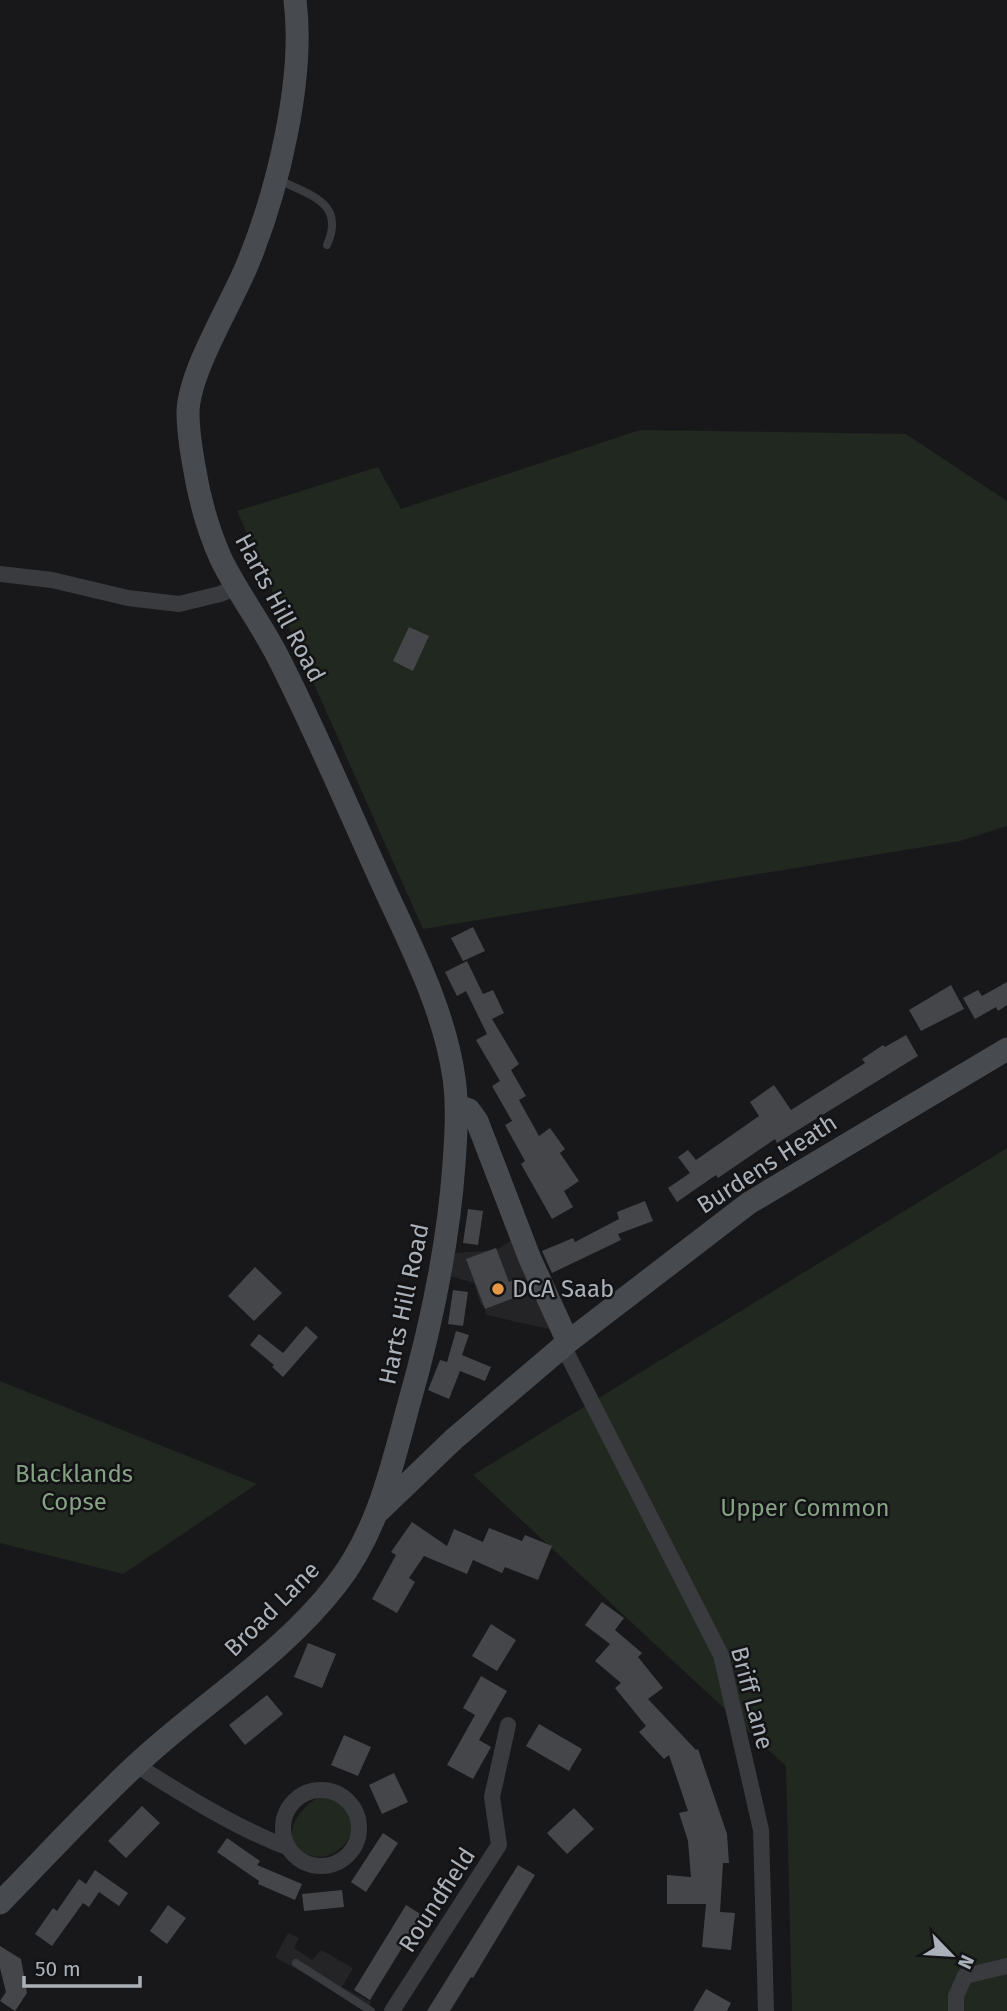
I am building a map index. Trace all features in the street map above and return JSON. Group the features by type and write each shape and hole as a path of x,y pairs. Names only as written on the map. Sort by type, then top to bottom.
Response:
{"street":[{"name":"Harts Hill Road","path":"295,0 298,26 295,72 276,178 248,265 202,364 188,412 194,467 220,558 281,663 429,989 445,1032 451,1058 456,1105 446,1247 436,1301 379,1511"},
{"path":"0,574 52,580 128,598 178,604 237,587"},
{"name":"Burdens Heath","path":"566,1344 748,1203 1001,1058"},
{"path":"456,1105 469,1110 477,1121 566,1344"},
{"name":"Broad Lane","path":"0,1903 136,1765 285,1641 319,1606 355,1559 379,1511 454,1439 566,1344"},
{"name":"Briff Lane","path":"566,1344 721,1655 761,1830 766,2011"},
{"name":"Roundfield","path":"392,2011 499,1846 492,1797 508,1725"},
{"path":"136,1765 225,1817 289,1848 296,1857 318,1866 341,1860 356,1842 358,1818 353,1807 344,1798 319,1790 306,1793 295,1800 283,1823 289,1848"},
{"path":"956,2011 956,1996 965,1976 1007,1966"}],"lane":[{"path":"276,178 321,201 329,209 334,225 327,245"},
{"path":"296,1964 371,2011"}],"shaded area":[{"path":"513,1239 554,1328 486,1315 487,1307 481,1305 474,1283 450,1276 455,1253 496,1250"},
{"path":"288,1933 299,1938 294,1948 312,1960 321,1950 353,1968 342,1987 371,2002 369,2011 275,1957"}],"green space":[{"path":"640,430 906,434 1007,501 1007,826 960,841 423,929 237,511 378,467 401,509"},
{"name":"Upper Common","path":"1007,1148 1007,2011 792,2011 786,1766 473,1475"},
{"name":"Blacklands Copse","path":"0,1381 257,1484 123,1574 0,1543"},
{"path":"324,1794 344,1800 351,1809 354,1820 347,1841 330,1855 318,1857 297,1848 292,1840 292,1831 300,1813"}],"building":[{"path":"409,627 429,636 413,671 393,661"},
{"path":"473,927 485,951 463,961 451,938"},
{"path":"467,961 483,994 493,990 504,1013 492,1019 519,1064 511,1070 526,1096 519,1100 539,1136 550,1128 565,1149 560,1153 579,1181 564,1191 573,1207 552,1219 521,1164 525,1161 505,1125 512,1121 492,1086 500,1081 476,1040 487,1034 466,991 457,996 445,972"},
{"path":"1007,982 1007,1005 998,1011 996,1007 975,1019 963,998 978,990 982,996"},
{"path":"951,985 964,1009 921,1031 909,1010"},
{"path":"906,1035 918,1056 777,1143 775,1139 677,1202 668,1188 690,1173 678,1157 688,1150 696,1160 759,1116 750,1102 774,1085 791,1110 865,1063 862,1059 883,1045 885,1047"},
{"path":"645,1201 653,1221 618,1234 621,1240 552,1273 542,1251 573,1238 575,1242 619,1219 617,1212"},
{"path":"468,1209 483,1211 478,1245 463,1243"},
{"path":"496,1248 509,1282 516,1279 522,1295 485,1309 466,1259"},
{"path":"255,1267 282,1293 254,1321 228,1296"},
{"path":"453,1290 468,1292 463,1326 448,1324"},
{"path":"306,1326 318,1337 283,1377 272,1367 274,1365 250,1345 259,1334 283,1353"},
{"path":"456,1331 469,1335 462,1355 491,1367 485,1381 460,1371 449,1399 428,1390 440,1360 447,1362"},
{"path":"412,1522 447,1546 454,1529 483,1542 489,1528 522,1541 525,1535 552,1546 538,1580 505,1567 502,1573 473,1560 467,1574 424,1556 409,1578 415,1582 397,1613 372,1599 396,1555 391,1552"},
{"path":"602,1602 624,1618 615,1630 642,1653 638,1657 663,1688 648,1699 696,1750 698,1749 727,1834 729,1863 723,1863 720,1912 735,1913 731,1950 702,1947 706,1904 667,1904 667,1875 691,1877 688,1841 679,1813 688,1811 669,1755 664,1759 639,1732 646,1726 615,1688 621,1683 595,1661 610,1644 585,1625"},
{"path":"491,1624 516,1640 497,1671 472,1656"},
{"path":"308,1643 336,1654 322,1688 294,1677"},
{"path":"481,1676 507,1691 479,1740 491,1747 473,1779 447,1765 475,1715 463,1708"},
{"path":"267,1695 283,1714 245,1745 229,1725"},
{"path":"539,1724 582,1749 569,1771 526,1746"},
{"path":"344,1735 371,1747 358,1776 331,1765"},
{"path":"394,1773 408,1802 382,1814 369,1785"},
{"path":"142,1806 160,1823 126,1858 108,1841"},
{"path":"574,1808 594,1829 567,1854 547,1833"},
{"path":"383,1833 398,1843 366,1892 351,1882"},
{"path":"227,1838 260,1861 257,1865 302,1884 295,1900 258,1884 259,1881 217,1852"},
{"path":"518,1865 535,1875 473,1978 471,1977 450,2011 427,2011"},
{"path":"95,1870 128,1893 119,1906 99,1892 89,1907 83,1903 52,1946 35,1934 53,1908 57,1911 79,1879 86,1884"},
{"path":"342,1890 344,1907 304,1911 302,1894"},
{"path":"168,1905 186,1918 167,1944 150,1931"},
{"path":"406,1905 422,1915 370,2000 354,1990"},
{"path":"0,1946 21,1959 27,1993 15,2011 0,2001 6,1992 0,1968"},
{"path":"706,1989 731,2003 727,2011 693,2011"}],"place":[{"name":"DCA Saab","path":"498,1289"}]}
